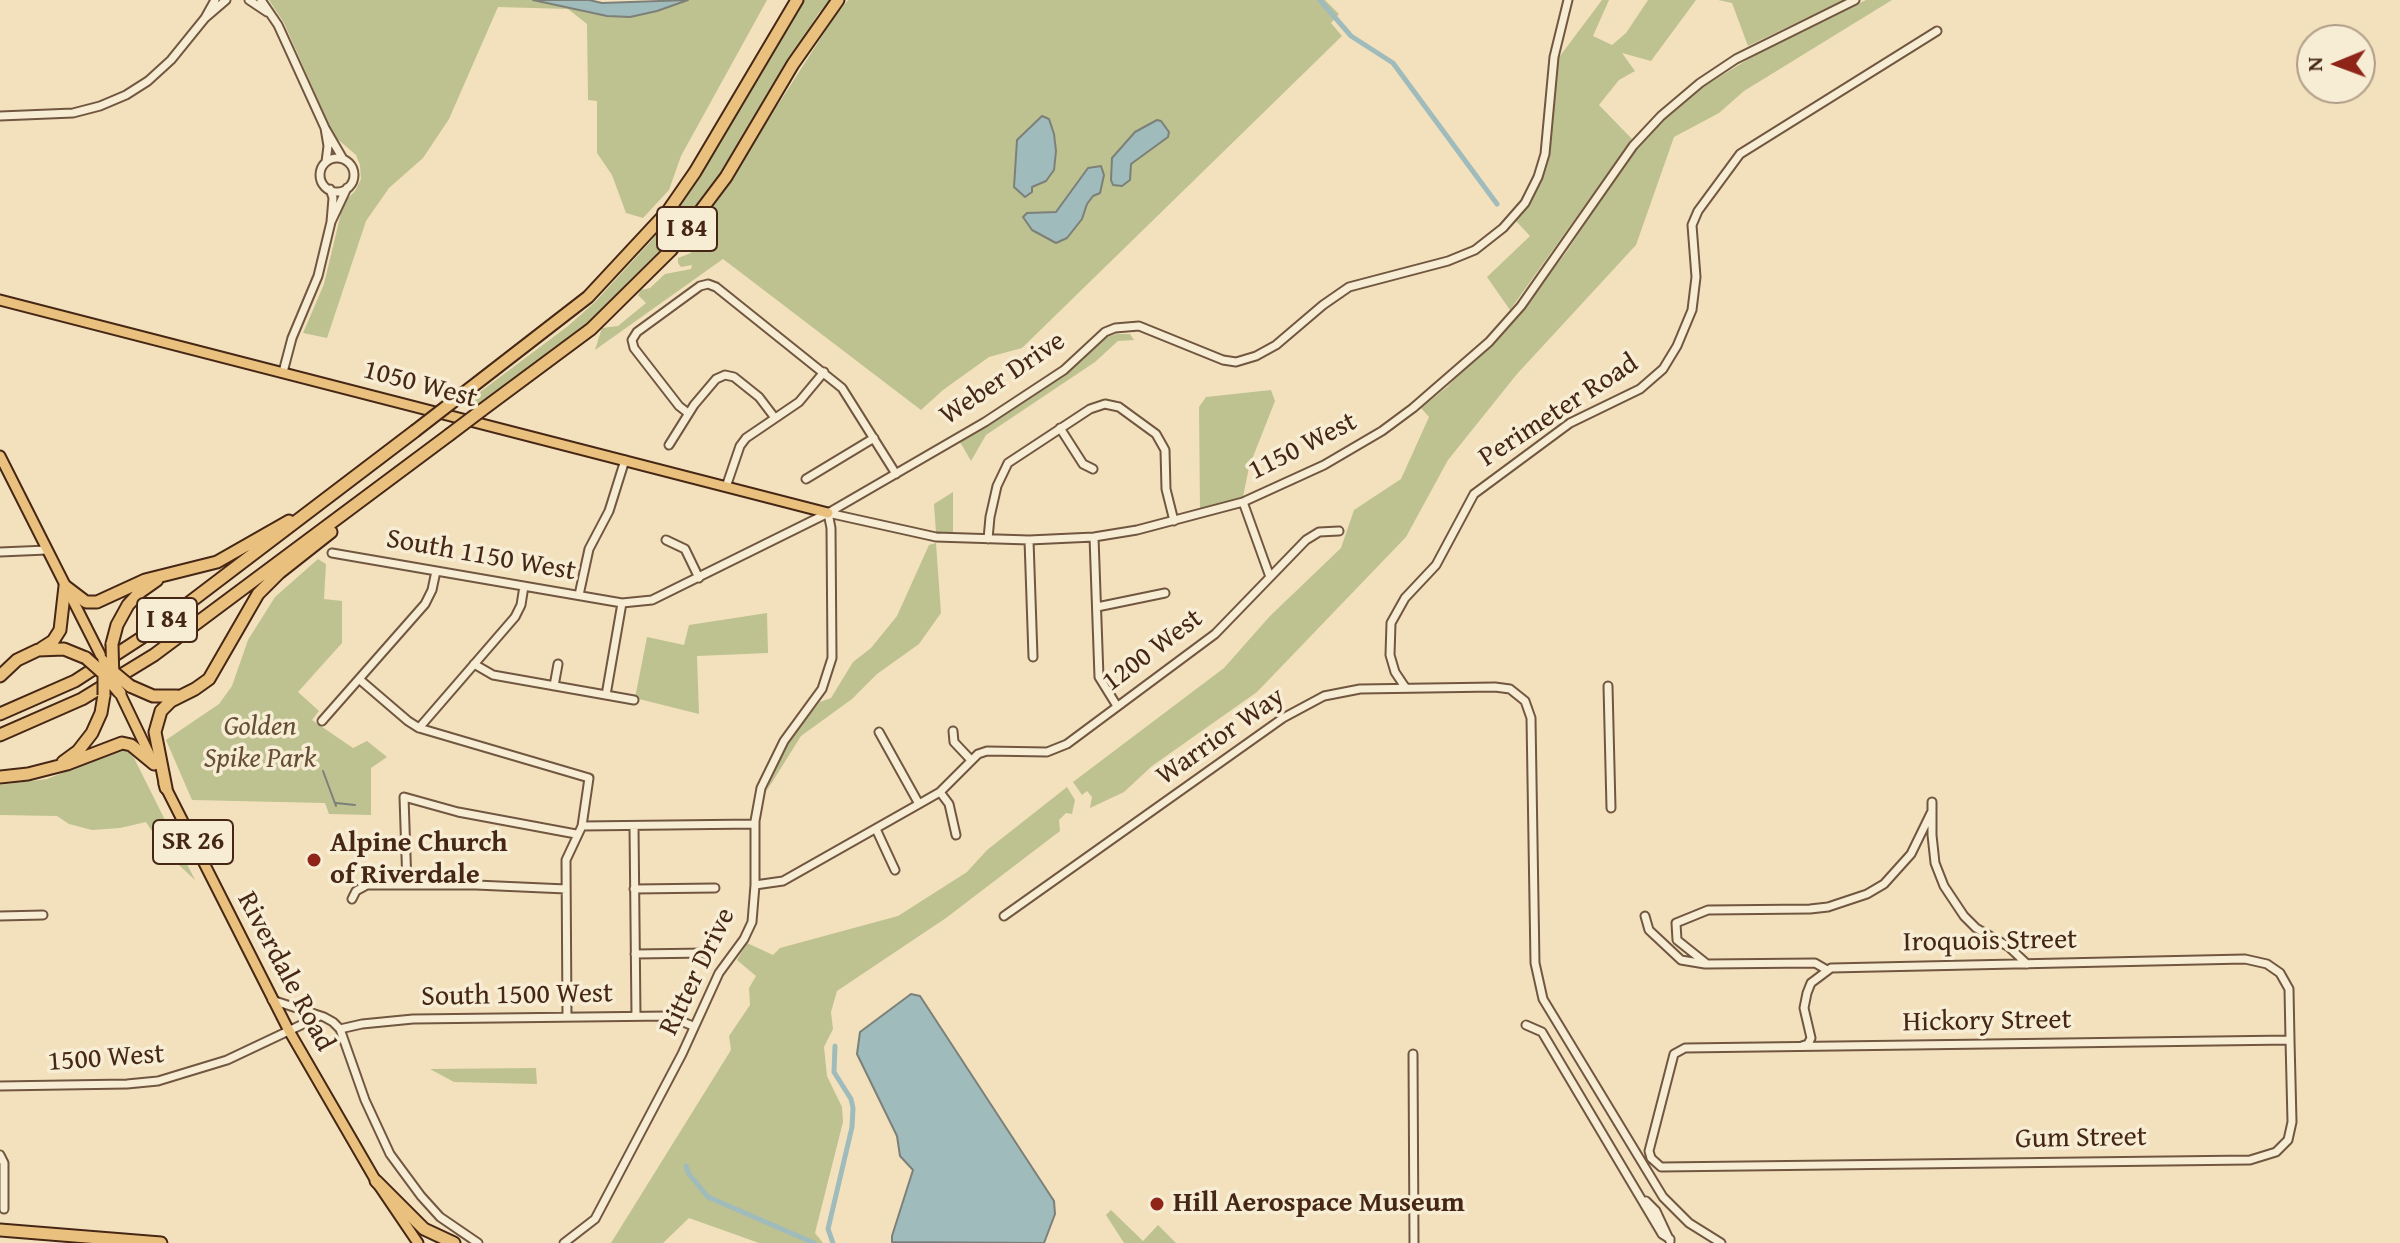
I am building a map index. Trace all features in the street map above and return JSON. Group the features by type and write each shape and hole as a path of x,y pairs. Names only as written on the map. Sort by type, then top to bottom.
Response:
{"highway":[{"name":"I 84","path":"0,714 75,681 152,631 588,297 648,234 695,172 797,0"},
{"name":"I 84","path":"0,735 82,699 154,655 591,329 671,250 726,177 793,64 838,0"},
{"path":"166,788 156,738 156,723 163,708 199,687 212,675 248,609 270,581 431,453 449,435"},
{"path":"65,586 85,601 94,602 145,580 232,555 321,504"},
{"path":"51,767 71,757 90,737 99,718 119,620 136,595 151,584 176,573"},
{"path":"0,676 17,660 53,641 60,630 65,586"},
{"path":"38,650 64,649 86,658 125,690 156,697 182,695"},
{"path":"101,657 110,675"},
{"path":"0,777 28,774 76,761 122,743 131,745 154,764"},
{"path":"376,1181 424,1229 454,1243"},
{"path":"0,1230 161,1243"},
{"path":"435,1243 447,1243"}],"main road":[{"name":"1050 West","path":"0,300 828,513"},
{"path":"0,456 101,657"},
{"name":"Riverdale Road","path":"125,690 154,764 272,1000 376,1181 418,1243"}],"street":[{"path":"0,116 68,114 115,100 138,88 164,68 205,18 215,0"},
{"path":"205,18 226,0"},
{"path":"249,0 269,13"},
{"path":"261,0 278,25 325,128 354,174 331,222"},
{"name":"Weber Drive","path":"828,513 1042,386 1105,332 1139,326 1212,358 1236,362 1246,360 1276,345 1349,287 1448,261 1475,250 1493,238 1525,203 1538,177 1548,134 1554,57 1568,0"},
{"name":"1150 West","path":"828,513 936,537 1029,540 1094,537 1174,521 1243,502 1324,465 1382,431 1434,392 1489,342 1521,306 1633,146 1661,116 1700,83 1736,59 1855,0"},
{"name":"Perimeter Road","path":"1405,687 1395,672 1390,655 1391,623 1405,598 1436,565 1474,494 1570,423 1640,389 1663,369 1677,346 1692,310 1696,277 1692,225 1698,211 1740,154 1937,31"},
{"path":"325,128 323,183 339,191 347,188"},
{"path":"326,162 334,158 343,159"},
{"path":"283,372 292,338 314,288 331,222 333,198 330,189"},
{"path":"688,413 679,406 634,348 632,340 637,332 700,286 708,284 716,287 846,392 896,474"},
{"path":"726,487 746,438 799,402 824,372"},
{"path":"669,445 688,413 716,379 725,375 734,377 759,397 775,418"},
{"path":"988,539 997,486 1008,463 1090,409 1105,404 1119,407 1156,434 1165,450 1166,489 1174,521"},
{"path":"1060,428 1083,464 1093,469"},
{"path":"806,479 874,438"},
{"path":"579,595 589,549 609,511 625,460"},
{"path":"1243,502 1270,577"},
{"path":"606,695 622,603 652,600 828,513"},
{"name":"Ritter Drive","path":"564,1243 595,1219 682,1054 719,973 748,933 754,910 755,824 761,788 784,741 822,689 832,658 831,528 828,513"},
{"name":"1200 West","path":"971,760 987,751 1047,752 1059,748 1215,634 1306,540 1319,532 1339,531"},
{"path":"1094,537 1099,677 1117,706"},
{"path":"666,540 685,549 699,578"},
{"path":"1029,540 1033,657"},
{"path":"0,552 47,550"},
{"name":"South 1150 West","path":"332,553 622,603"},
{"path":"322,721 425,604 436,571"},
{"path":"419,728 515,617 521,605 524,586"},
{"path":"1097,607 1165,593"},
{"path":"474,664 493,675 634,700"},
{"path":"554,686 558,664"},
{"path":"359,679 419,728 589,778 582,826 566,860 567,1017"},
{"path":"1608,686 1611,808"},
{"name":"Warrior Way","path":"1004,916 1283,718 1306,705 1341,692 1405,687 1510,689 1525,701 1530,714 1535,963 1543,999 1663,1197 1689,1223 1721,1243"},
{"path":"755,885 783,881 940,792 971,760 954,742 953,731"},
{"path":"879,732 919,804"},
{"path":"940,792 949,804 956,835"},
{"path":"407,885 404,797 458,812 576,834"},
{"path":"1707,964 1677,940 1676,923 1708,910 1810,909 1847,902 1867,894 1884,884 1905,862 1932,806 1935,863 1952,901 1976,928 2009,947 2027,964"},
{"path":"582,826 755,824"},
{"path":"634,826 636,1016"},
{"path":"876,829 895,870"},
{"path":"352,899 356,891 367,885 566,889"},
{"path":"634,889 715,888"},
{"path":"0,916 43,915"},
{"path":"1645,916 1649,930 1681,960 1707,964"},
{"path":"635,954 707,953"},
{"name":"Iroquois Street","path":"1707,964 1815,963 1827,970 2245,959"},
{"name":"Gum Street","path":"1685,1048 1674,1054 1649,1151 1651,1158 1661,1167 2250,1160 2276,1152 2288,1140 2292,1122 2289,989 2280,973 2267,964 2245,959"},
{"path":"1802,1046 1808,1044 1811,1038 1804,1008 1807,993 1811,983 1827,970"},
{"path":"272,1000 333,1022 340,1029 365,1100 390,1154 440,1217 478,1243"},
{"name":"South 1500 West","path":"340,1029 413,1019 636,1016 668,1016 693,1026"},
{"name":"1500 West","path":"1,1087 158,1081 220,1063 318,1017"},
{"path":"1526,1025 1542,1032 1644,1200 1656,1211 1671,1241"},
{"name":"Hickory Street","path":"1685,1048 2290,1040"},
{"path":"1413,1054 1414,1243"},
{"path":"0,1155 4,1163 4,1209"}],"green space":[{"path":"269,0 533,0 607,16 630,17 688,0 767,0 681,156 669,190 643,218 626,213 612,175 597,153 597,101 588,100 587,24 568,9 498,7 449,119 423,158 389,188 366,221 327,338 303,333 324,284 341,213 361,179 360,165 356,155 334,136 284,23"},
{"path":"802,0 830,0 818,14 720,176 663,251 606,309 478,407 464,404 568,326 594,303 653,239 686,194"},
{"path":"848,0 1325,0 1339,14 1331,23 1342,36 1022,348 989,357 921,410 723,259 595,350 602,328 618,326 646,303 638,295 641,290 650,288 665,274 691,269 692,265 681,267 678,258 691,253 692,234"},
{"path":"1602,0 1609,0 1593,36 1612,45 1626,33 1648,0 1696,0 1651,61 1622,53 1635,71 1619,80 1599,105 1632,139 1510,310 1487,277 1530,236 1516,221 1541,179 1549,153 1557,60"},
{"path":"1718,0 1844,0 1748,46 1732,3"},
{"path":"1866,0 1892,0 1744,91 1719,113 1674,137 1636,245 1517,374 1448,460 1406,537 1257,692 1152,766 1124,792 1090,808 1092,797 1087,791 1082,795 1073,782 1224,668 1270,616 1341,548 1354,510 1401,479 1429,417 1421,408 1447,387 1509,324 1565,254 1634,150 1663,118 1701,88 1770,46"},
{"path":"1130,334 1134,340 1118,341 1095,362 986,435 971,461 960,442 1066,373 1104,338"},
{"path":"1271,390 1275,401 1249,467 1243,497 1200,510 1199,407 1206,397"},
{"path":"953,492 953,533 936,533 934,504"},
{"path":"936,543 941,613 919,644 801,736 766,792 789,738 820,702 831,698 853,662 871,648 897,616 929,545"},
{"name":"Golden Spike Park","path":"318,559 326,564 324,599 342,601 342,643 298,692 319,711 312,720 353,748 367,741 387,757 371,768 371,815 329,814 325,803 192,800 166,740 219,704 232,686 248,640 275,597"},
{"path":"767,613 768,653 697,656 699,714 635,698 647,637 684,645 689,625"},
{"path":"125,748 134,758 195,880 166,853 146,822 92,830 69,824 57,816 0,815 0,785 47,779"},
{"path":"1067,787 1075,800 1072,814 1066,813 1059,820 1060,831 946,918 837,991 831,1012 833,1029 824,1047 827,1076 842,1107 843,1122 815,1233 823,1243 759,1243 689,1218 663,1243 611,1243 731,1050 729,1036 750,1005 749,988 756,976 737,960 747,943 773,955 780,948 898,916 967,872 987,850"},
{"path":"536,1068 537,1084 454,1082 430,1069"},
{"path":"1111,1210 1143,1241 1158,1225 1176,1243 1124,1243 1106,1215"}],"water":[{"path":"533,0 589,0 602,3 688,0 630,17 607,16"},
{"path":"1042,116 1049,119 1054,134 1054,170 1046,181 1032,187 1032,192 1025,197 1014,187 1017,140"},
{"path":"1157,120 1169,132 1168,137 1131,164 1130,180 1122,186 1113,185 1112,158 1135,132"},
{"path":"1101,166 1104,175 1100,193 1087,204 1082,219 1067,238 1056,243 1032,230 1023,217 1027,213 1056,212 1088,168"},
{"path":"911,994 920,996 1054,1201 1055,1214 1044,1243 892,1242 913,1170 900,1156 897,1136 857,1054 860,1032"}],"waterway":[{"path":"1320,0 1351,36 1393,63 1497,204"},
{"path":"323,771 336,806"},
{"path":"336,803 355,805"},
{"path":"833,1243 828,1229 852,1127 853,1108 851,1099 834,1072 835,1046"},
{"path":"686,1166 708,1197 814,1243"}],"place":[{"name":"Alpine Church of Riverdale","path":"314,860"},
{"name":"Hill Aerospace Museum","path":"1157,1204"}]}
